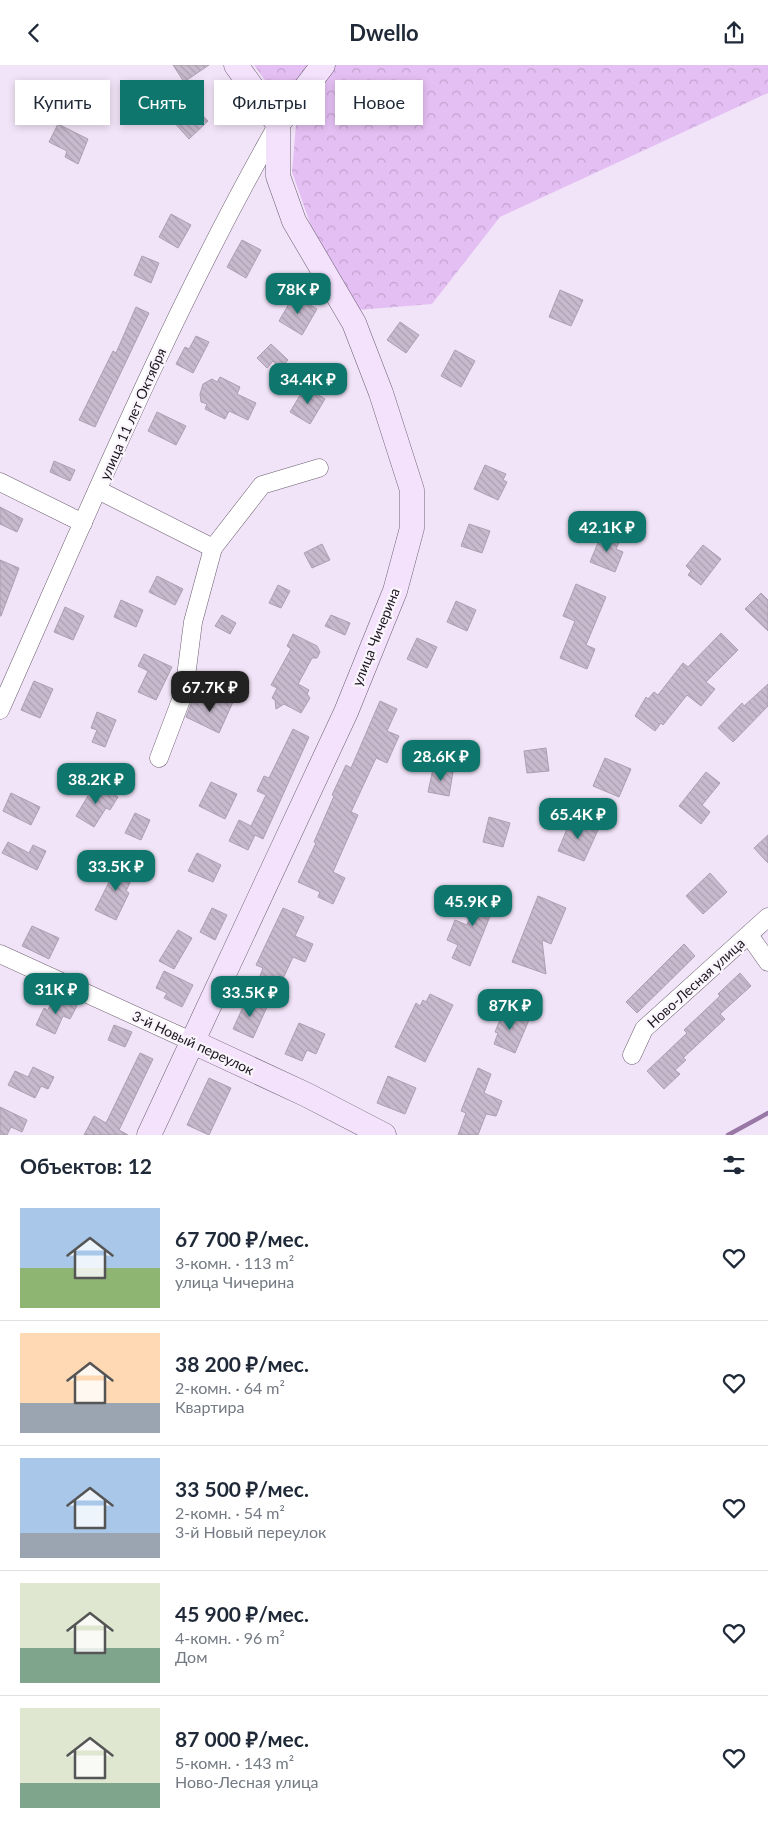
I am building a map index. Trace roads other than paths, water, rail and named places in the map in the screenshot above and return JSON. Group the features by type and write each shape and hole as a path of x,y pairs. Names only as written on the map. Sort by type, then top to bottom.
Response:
{"street":[{"path":"236,65 247,80"},
{"path":"312,80 323,65"},
{"name":"улица 11 лет Октября","path":"0,710 180,309 233,203 277,125"},
{"name":"улица Чичерина","path":"149,1135 346,712 395,591 412,528 412,490 381,393 354,323 294,221 278,175 278,125"},
{"path":"159,758 184,692 193,622 213,548 262,485 319,468"},
{"path":"0,482 83,523"},
{"path":"98,490 213,548"},
{"name":"Ново-Лесная улица","path":"632,1055 644,1029 768,917"},
{"path":"749,935 768,962"},
{"name":"3-й Новый переулок","path":"0,954 307,1095 384,1135"}],"waterway":[{"path":"728,1135 768,1113"}]}
